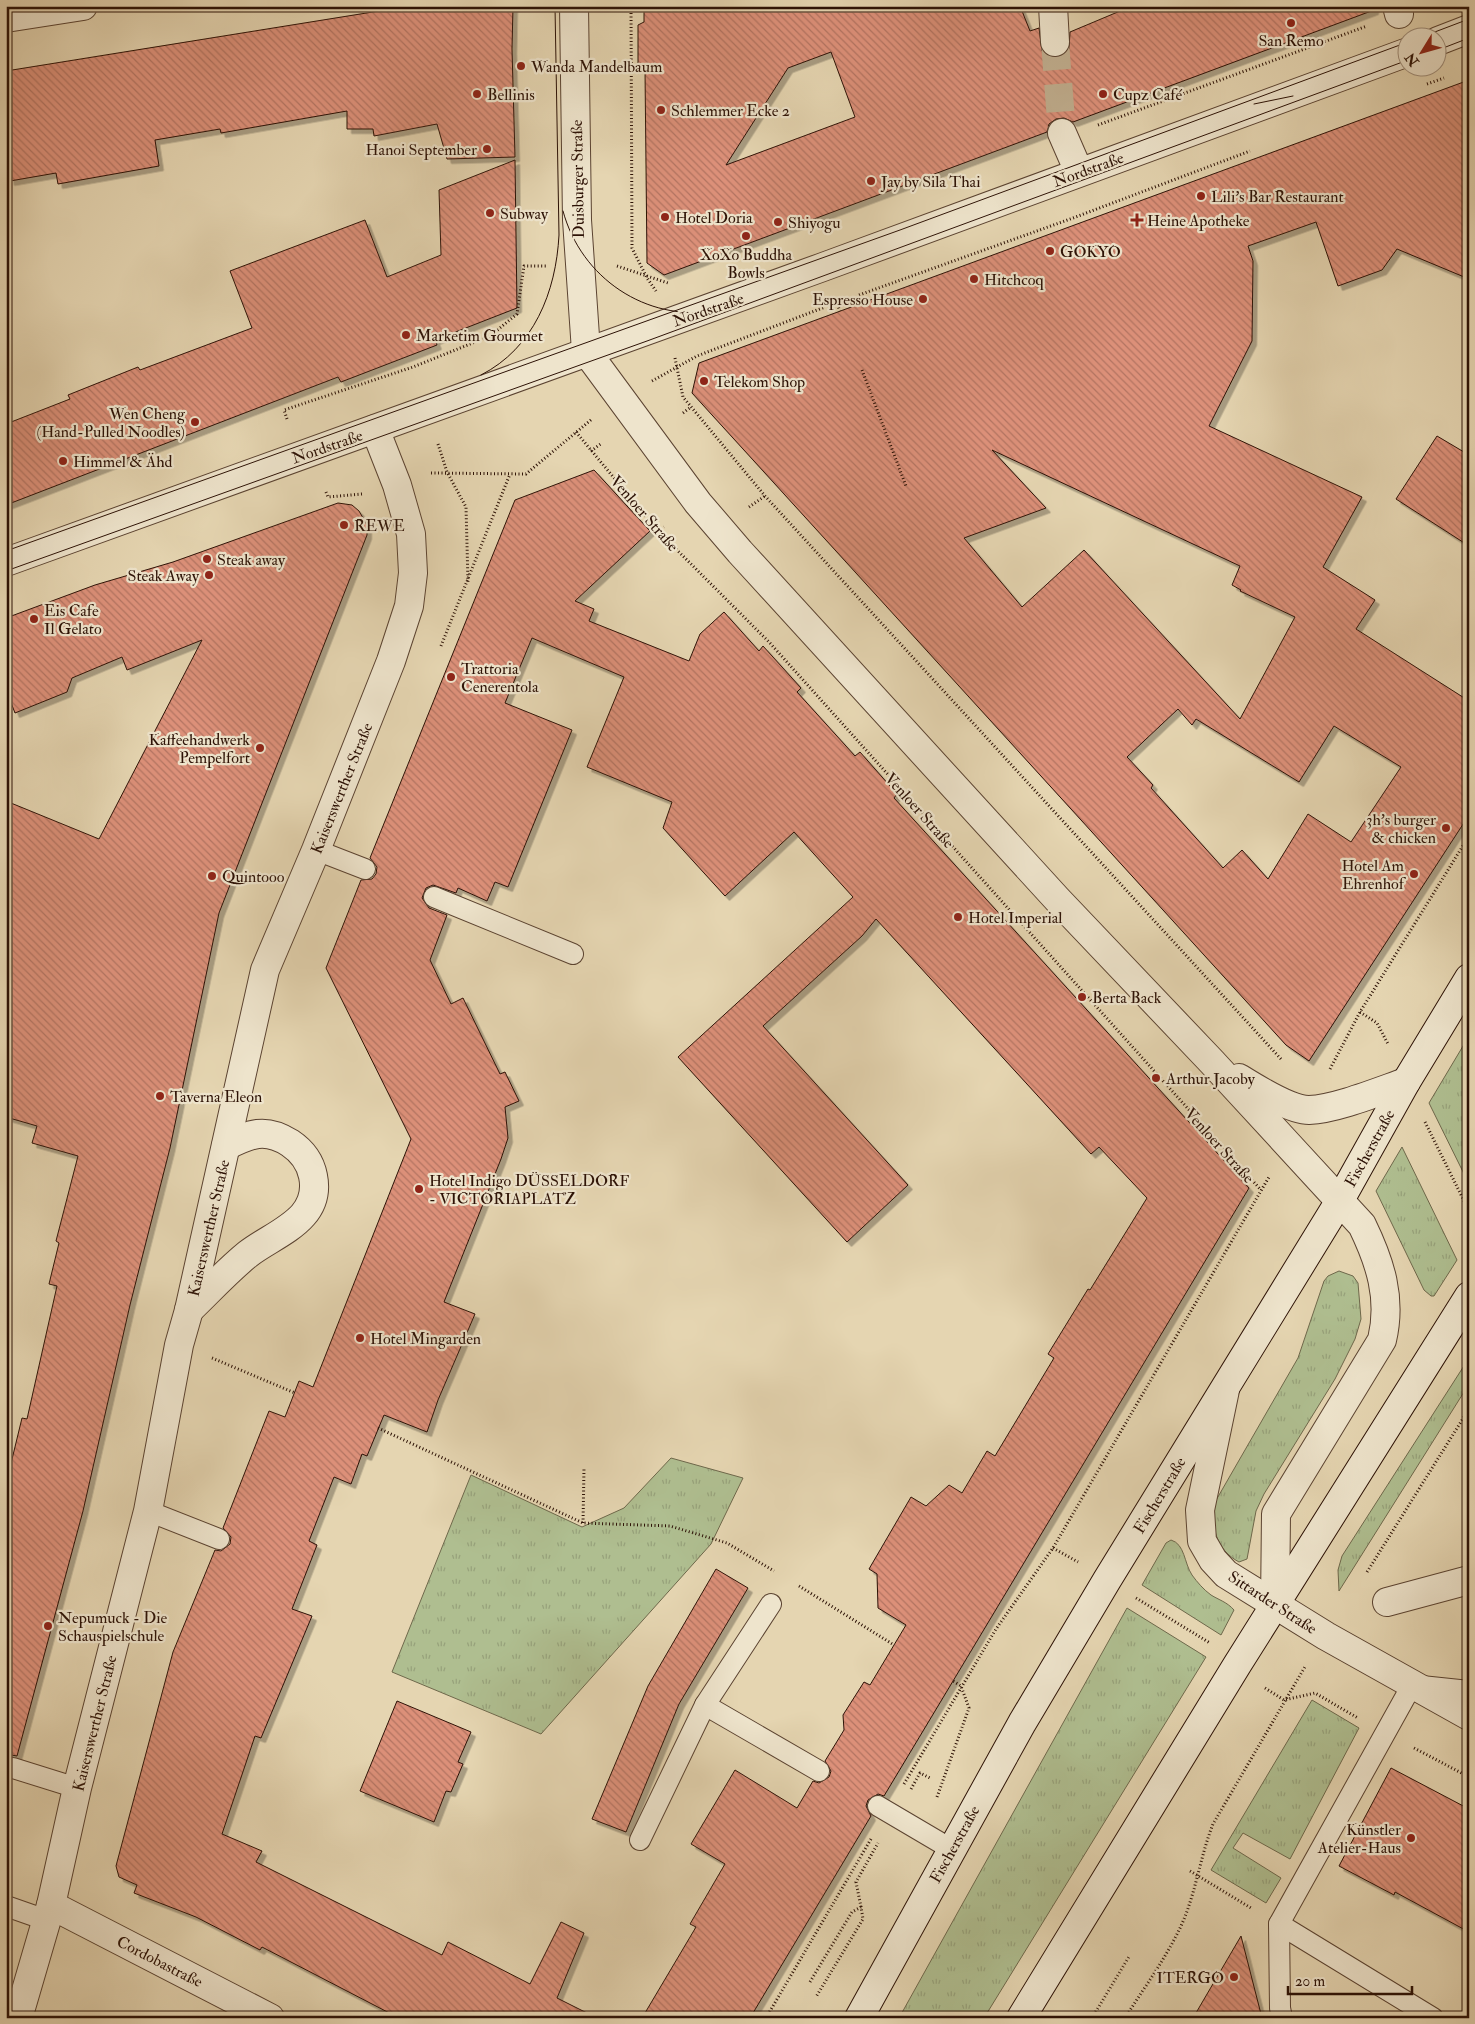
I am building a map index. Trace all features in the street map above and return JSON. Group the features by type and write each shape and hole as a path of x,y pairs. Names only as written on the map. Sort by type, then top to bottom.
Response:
{"street":[{"path":"6,18 83,6"},
{"name":"Duisburger Straße","path":"574,6 577,220 586,351"},
{"path":"1053,6 1055,42"},
{"path":"1448,36 1469,29"},
{"name":"Nordstraße","path":"6,562 586,351 806,274 1398,56"},
{"path":"1064,135 1079,172"},
{"path":"586,351 698,503 740,552 1057,899 1212,1062 1362,1225 1377,1256 1387,1318 1382,1340 1276,1514 1275,1605"},
{"name":"Kaiserswerther Straße","path":"18,2018 48,1912 77,1788 148,1511 179,1345 189,1310 265,970 316,850 391,661 409,606 413,573 411,534 397,485 375,429"},
{"name":"Fischerstraße","path":"860,2018 951,1849 1107,1580 1339,1202 1406,1082 1469,978"},
{"path":"1212,1062 1269,1096 1308,1110 1406,1082"},
{"name":"Kaiserswerther Straße","path":"189,1310 247,1254 301,1219 311,1206 315,1186 310,1165 299,1149 277,1134 251,1134 226,1146"},
{"path":"1021,2018 1275,1605 1469,1296"},
{"name":"Sittarder Straße","path":"1227,1383 1200,1510 1202,1541 1212,1560 1226,1574 1275,1605 1469,1716"},
{"path":"1387,1602 1469,1580"},
{"name":"Cordobastraße","path":"48,1912 270,2018"}],"lane":[{"path":"316,850 366,869"},
{"path":"434,897 573,954"},
{"path":"148,1511 219,1539"},
{"path":"640,1840 705,1705 771,1604"},
{"path":"1282,2018 1280,2008 1279,1924 1412,1685 1469,1691"},
{"path":"705,1705 819,1771"},
{"path":"14,1768 77,1788"},
{"path":"882,1809 951,1849"},
{"path":"6,1906 48,1912"},
{"path":"1279,1924 1433,2018"}],"path":[{"path":"631,6 632,248 647,278 658,292"},
{"path":"1064,135 1398,10"},
{"path":"1425,85 1453,74"},
{"path":"854,296 1073,218 1258,148"},
{"path":"287,419 284,410 413,366 490,336 517,314 524,266 538,266"},
{"path":"618,266 647,278 668,283 678,280"},
{"path":"657,378 697,356 846,300"},
{"path":"674,350 683,397 765,496 1278,1057 1286,1061"},
{"path":"862,370 906,486"},
{"path":"683,413 691,407"},
{"path":"423,474 447,472 526,474 591,419"},
{"name":"Venloer Straße","path":"576,432 658,531 769,642 1261,1190"},
{"path":"438,443 447,472 466,507 468,582"},
{"path":"591,451 602,443"},
{"path":"441,646 510,474"},
{"path":"326,492 328,497 365,494"},
{"path":"747,508 765,496"},
{"path":"658,531 664,527"},
{"path":"1328,1073 1360,1012 1469,836"},
{"path":"1360,1012 1377,1023"},
{"path":"1422,1114 1469,1211"},
{"path":"766,2018 882,1809 1022,1589 1053,1548 1268,1178"},
{"path":"179,1345 295,1393"},
{"path":"1366,1573 1469,1409"},
{"path":"378,1428 583,1523 670,1526 728,1543 777,1573"},
{"path":"583,1523 584,1468"},
{"path":"1053,1548 1078,1563"},
{"path":"794,1584 894,1645"},
{"path":"1134,1597 1213,1646"},
{"path":"1125,2018 1180,1927 1191,1900 1203,1848 1213,1824 1284,1700 1306,1666"},
{"path":"937,1797 969,1708 961,1686 953,1681"},
{"path":"1264,1687 1284,1700"},
{"path":"920,1773 930,1778"},
{"path":"1190,1872 1279,1924"},
{"path":"816,1997 863,1919 856,1882"},
{"path":"810,1982 852,1912 861,1907"},
{"path":"1092,2018 1130,1955"}],"green space":[{"path":"1469,1036 1469,1184 1429,1103"},
{"path":"1402,1147 1457,1260 1434,1296 1431,1296 1424,1290 1376,1191"},
{"path":"1339,1271 1353,1276 1358,1283 1361,1319 1355,1339 1335,1379 1264,1494 1256,1511 1247,1559 1239,1562 1225,1551 1216,1536 1213,1519 1215,1502 1298,1358 1324,1281 1328,1276"},
{"path":"1469,1358 1469,1384 1339,1591 1338,1570 1342,1556"},
{"path":"671,1458 743,1478 711,1544 541,1734 392,1672 471,1475 582,1527 624,1508"},
{"path":"1171,1540 1179,1545 1189,1570 1201,1586 1234,1610 1221,1635 1142,1585 1166,1543"},
{"path":"1127,1608 1206,1657 984,2018 899,2018"},
{"path":"1312,1700 1359,1728 1290,1859 1243,1833 1233,1848 1281,1878 1266,1903 1211,1870"}],"building":[{"path":"410,6 513,6 512,49 515,157 447,159 437,124 374,136 373,129 347,129 347,111 221,133 220,129 155,140 159,166 58,184 56,173 10,181 6,158 6,71"},
{"path":"644,6 1020,6 1030,31 1039,28 1042,51 1048,56 1055,58 1063,55 1069,49 1070,32 1132,6 1374,6 1374,10 1073,122 1064,118 1056,119 1049,124 1047,132 664,275 647,263 645,70 638,66 638,25 644,22","holes":["831,52 855,117 726,165 788,68"]},
{"path":"1469,80 1469,279 1397,249 1382,270 1338,286 1316,222 1248,246 1253,261 1252,341 1209,426 1362,497 1323,567 1375,600 1356,629 1469,701 1469,815 1309,1061 1286,1045 692,393 699,363","holes":["992,450 1240,566 1232,585 1240,591 1295,617 1240,719 1084,550 1022,607 964,538 1046,508","1178,709 1192,725 1196,719 1299,782 1334,726 1401,767 1351,842 1308,814 1268,879 1242,850 1223,868 1151,788 1153,785 1127,757"]},
{"path":"515,160 517,308 435,340 437,345 341,382 338,377 6,505 6,424 70,399 68,395 138,367 140,370 252,328 230,271 365,220 387,277 441,255 439,190"},
{"path":"1437,436 1469,455 1469,546 1396,499"},
{"path":"594,470 650,531 575,601 594,609 589,621 689,661 700,634 724,612 759,651 763,646 801,688 797,692 855,756 860,752 897,794 894,798 1249,1188 884,1796 878,1794 868,1800 866,1806 871,1816 750,2018 642,2018 696,1927 690,1924 725,1864 691,1844 735,1770 797,1808 813,1781 819,1783 829,1777 831,1771 825,1761 844,1730 843,1715 864,1682 870,1685 906,1625 878,1608 877,1574 869,1569 911,1497 926,1506 949,1485 962,1493 987,1451 995,1456 1054,1358 1048,1354 1147,1198 1099,1147 1091,1154 876,919 862,936 763,1026 908,1185 847,1242 678,1057 853,897 794,832 725,896 663,828 672,802 587,767 624,677 532,638 505,703 572,730 508,887 495,882 487,901 458,888 456,893 433,885 426,888 422,898 429,908 447,915 430,960 451,1004 463,998 500,1074 505,1072 519,1101 505,1107 508,1138 444,1302 475,1314 438,1400 427,1432 384,1415 367,1456 362,1454 351,1484 334,1477 309,1541 317,1545 292,1609 312,1616 261,1738 255,1736 222,1834 262,1851 256,1862 442,1955 448,1942 530,1984 561,1922 584,1933 557,1998 597,2018 399,2018 262,1947 260,1950 196,1917 134,1893 137,1885 119,1877 116,1866 173,1652 215,1550 221,1551 230,1544 231,1537 223,1528 269,1411 285,1417 299,1381 313,1387 411,1139 326,968 361,880 372,879 376,874 377,867 370,858 515,500"},
{"path":"338,503 352,505 359,511 367,525 367,535 219,913 170,1148 130,1305 83,1511 17,1756 6,1754 6,1484 22,1418 27,1419 57,1286 49,1284 59,1243 56,1241 78,1156 32,1143 37,1126 6,1117 6,801 99,839 202,640 127,670 122,657 72,678 67,692 15,713 6,690 6,618 95,585 173,562"},
{"path":"716,1569 748,1588 679,1704 626,1832 592,1819 648,1686"},
{"path":"397,1701 471,1732 458,1762 463,1764 451,1792 446,1791 434,1822 360,1791"},
{"name":"Künstler Atelier-Haus","path":"1391,1768 1469,1809 1469,1932 1395,1892 1394,1895 1339,1866"},
{"name":"ITERGO","path":"1241,1936 1262,2018 1193,2018"}],"tunnel":[{"path":"1055,42 1062,133"}],"tram line":[{"path":"481,375 499,364 515,350 528,334 539,316 553,277 559,235 555,6"},
{"path":"1445,28 1469,19"},
{"path":"1448,46 1469,38"},
{"path":"6,551 900,230 1398,46"},
{"path":"6,571 647,341 1398,64"},
{"path":"1254,104 1293,96"},
{"path":"563,211 572,235 585,256 601,275 620,290 641,302 665,309 689,313 715,311"}],"place":[{"name":"San Remo","path":"1291,23"},
{"name":"Wanda Mandelbaum","path":"521,66"},
{"name":"Bellinis","path":"477,94"},
{"name":"Cupz Café","path":"1103,94"},
{"name":"Schlemmer Ecke 2","path":"661,110"},
{"name":"Hanoi September","path":"487,149"},
{"name":"Jay by Sila Thai","path":"871,181"},
{"name":"Lili’s Bar Restaurant","path":"1201,196"},
{"name":"Subway","path":"490,213"},
{"name":"Hotel Doria","path":"665,217"},
{"name":"Heine Apotheke","path":"1137,220"},
{"name":"Shiyogu","path":"778,222"},
{"name":"XoXo Buddha Bowls","path":"746,236"},
{"name":"GOKYO","path":"1050,251"},
{"name":"Hitchcoq","path":"974,279"},
{"name":"Espresso House","path":"923,299"},
{"name":"Marketim Gourmet","path":"406,335"},
{"name":"Telekom Shop","path":"704,381"},
{"name":"Wen Cheng (Hand-Pulled Noodles)","path":"195,422"},
{"name":"Himmel & Ähd","path":"63,461"},
{"name":"REWE","path":"344,525"},
{"name":"Steak away","path":"207,559"},
{"name":"Steak Away","path":"209,575"},
{"name":"Eis Cafe Il Gelato","path":"34,619"},
{"name":"Trattoria Cenerentola","path":"451,677"},
{"name":"Kaffeehandwerk Pempelfort","path":"260,748"},
{"name":"3h's burger & chicken","path":"1446,828"},
{"name":"Hotel Am Ehrenhof","path":"1414,874"},
{"name":"Quintooo","path":"212,876"},
{"name":"Hotel Imperial","path":"958,917"},
{"name":"Berta Back","path":"1082,997"},
{"name":"Arthur Jacoby","path":"1156,1078"},
{"name":"Taverna Eleon","path":"160,1096"},
{"name":"Hotel Indigo DÜSSELDORF - VICTORIAPLATZ","path":"419,1189"},
{"name":"Hotel Mingarden","path":"360,1338"},
{"name":"Nepumuck - Die Schauspielschule","path":"48,1626"},
{"name":"Künstler Atelier-Haus","path":"1411,1838"},
{"name":"ITERGO","path":"1234,1977"}]}
